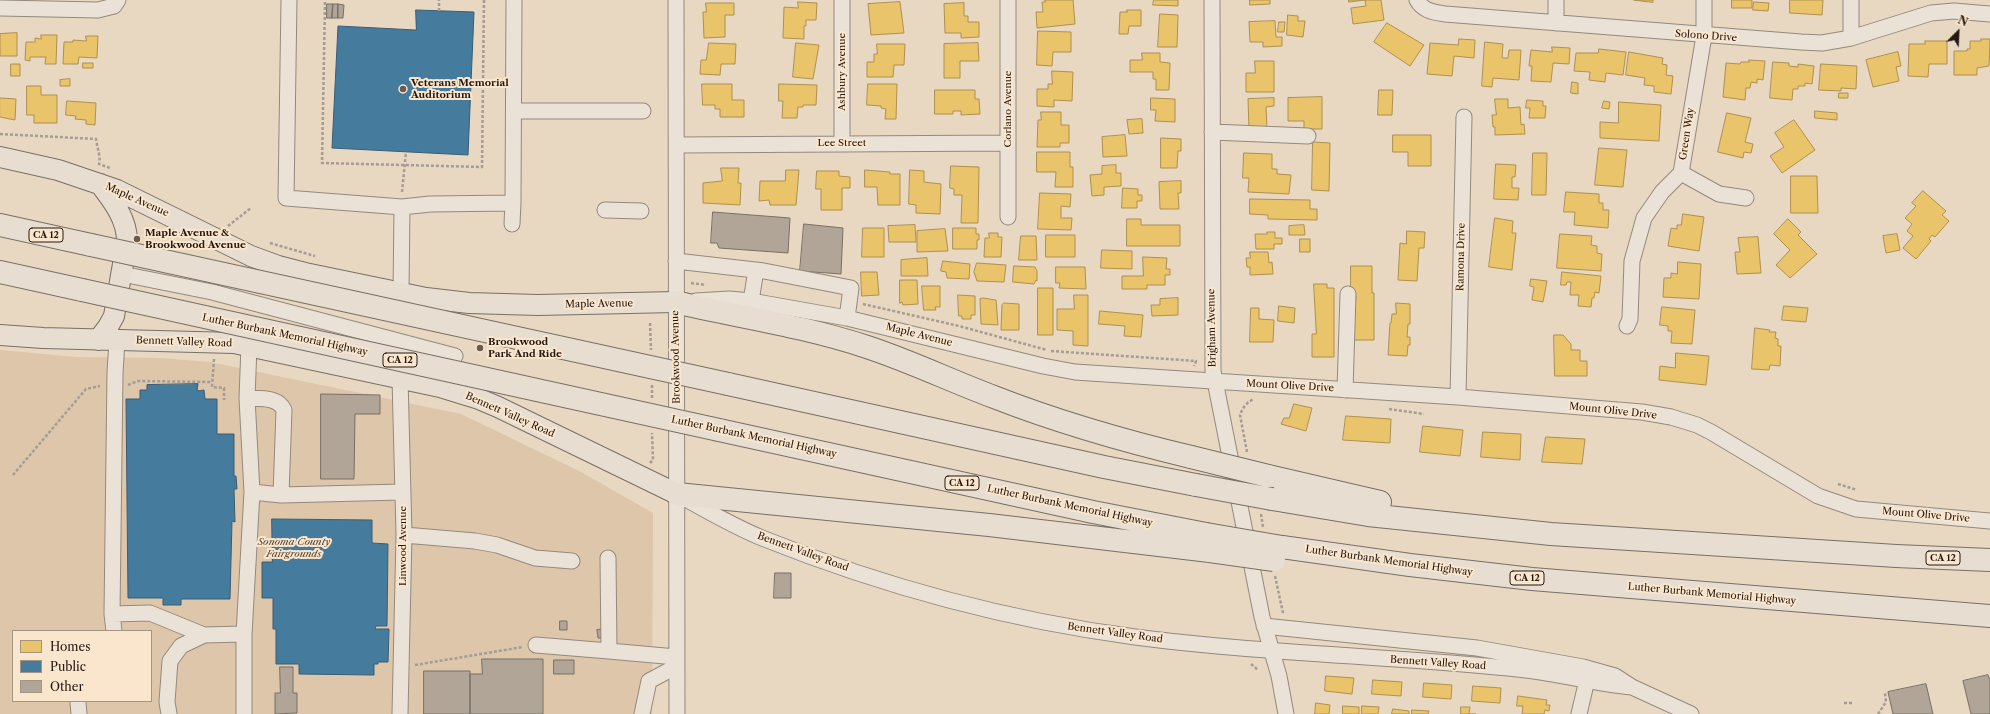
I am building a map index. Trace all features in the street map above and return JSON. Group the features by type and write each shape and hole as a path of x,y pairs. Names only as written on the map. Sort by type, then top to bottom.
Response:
{"highway":[{"name":"CA 12","path":"0,225 1090,464 1272,499 1368,514 1551,534 1685,541 1896,556 1990,560"},
{"name":"Luther Burbank Memorial Highway","path":"0,272 1093,512 1208,542 1283,554 1532,579 1990,616"},
{"path":"675,302 792,326 843,340 887,354 992,397 1051,418 1140,444 1268,476 1377,501 1466,513 1551,521 1685,541"},
{"path":"677,494 976,523 1208,542"},
{"path":"1896,556 1990,566"}],"main road":[{"name":"Maple Avenue","path":"0,157 58,170 134,196 218,240 266,262 291,270 432,299 492,305 675,302"},
{"path":"100,184 119,213 127,234 122,274 114,316 108,327 108,340"},
{"name":"Bennett Valley Road","path":"0,334 43,338 242,344 440,387 479,399 677,494"}],"street":[{"path":"0,8 98,10 114,6 118,0"},
{"path":"289,0 286,198 402,200 430,204 513,203"},
{"path":"512,224 514,0"},
{"name":"Brookwood Avenue","path":"676,0 677,145 675,302 677,714"},
{"name":"Ashbury Avenue","path":"842,0 842,143"},
{"name":"Corlano Avenue","path":"1008,0 1008,217"},
{"name":"Brigham Avenue","path":"1212,0 1212,361 1214,382 1264,626 1279,676 1286,714"},
{"path":"1556,0 1556,23"},
{"name":"Green Way","path":"1627,326 1630,319 1632,261 1644,218 1662,192 1681,173 1704,36 1704,0"},
{"path":"1850,0 1851,38"},
{"name":"Solono Drive","path":"1419,3 1429,12 1445,14 1704,36 1815,43 1851,38 1931,13 1954,11 1990,14"},
{"path":"514,111 643,111"},
{"name":"Ramona Drive","path":"1458,397 1464,117"},
{"path":"1212,132 1308,136"},
{"name":"Lee Street","path":"677,145 1008,143"},
{"path":"1681,173 1719,194 1746,198"},
{"path":"401,293 402,200"},
{"path":"605,210 641,211"},
{"path":"676,261 756,270 851,288 847,318"},
{"path":"751,301 756,270"},
{"path":"122,274 241,300 455,356"},
{"path":"1345,390 1348,294"},
{"name":"Maple Avenue","path":"675,302 729,299 751,301 847,318 1060,369 1214,382"},
{"path":"241,300 242,344 252,492 244,634 244,714"},
{"path":"108,340 114,373 112,614 114,630"},
{"name":"Linwood Avenue","path":"400,378 404,535 400,714"},
{"name":"Mount Olive Drive","path":"1214,382 1458,397 1642,412 1671,417 1711,432 1818,496 1844,506 1856,509 1990,520"},
{"path":"246,398 272,400 278,402 284,410 281,495"},
{"path":"252,492 281,495 402,492"},
{"name":"Bennett Valley Road","path":"677,494 761,538 878,579 968,606 1036,621 1087,630 1155,639 1271,651 1528,670 1632,687"},
{"path":"404,535 475,541 497,545 534,558 572,561"},
{"path":"608,558 609,651"},
{"path":"112,614 150,613 204,635 244,634"},
{"name":"Bennett Valley Road","path":"1264,626 1501,652 1600,671 1615,676 1632,687 1691,714"},
{"path":"169,714 167,702 170,661 182,646 204,635"},
{"path":"536,645 609,651 677,662"},
{"path":"642,714 649,681 677,662"},
{"path":"1579,714 1587,680"}],"path":[{"path":"439,0 439,10"},
{"path":"325,2 322,163 482,167 484,0"},
{"path":"0,134 96,139 97,152 100,157 99,164 114,170"},
{"path":"402,200 406,152"},
{"path":"232,230 226,228 251,208"},
{"path":"267,242 319,257"},
{"path":"690,283 714,285"},
{"path":"850,302 959,326 1050,351 1196,361"},
{"path":"650,323 651,357"},
{"path":"214,358 212,387 224,388 224,400"},
{"path":"652,380 652,404"},
{"path":"126,385 130,386 138,381 212,382"},
{"path":"13,475 86,389 103,385"},
{"path":"648,464 653,460 652,428"},
{"path":"1838,484 1857,490"},
{"path":"401,668 458,656 536,645"},
{"path":"1878,714 1886,702 1886,693"},
{"path":"1844,703 1854,703"}],"green space":[{"name":"Sonoma County Fairgrounds","path":"0,350 76,357 160,358 210,362 461,414 581,472 653,513 652,714 0,714"}],"building: Homes":[{"path":"1045,0 1073,0 1075,24 1037,28 1036,12 1043,12 1042,2 1045,2"},
{"path":"1154,0 1178,0 1178,6 1153,5"},
{"path":"1250,0 1270,0 1270,4 1250,5"},
{"path":"1349,0 1365,0 1349,2"},
{"path":"1365,0 1381,0 1384,20 1353,24 1351,8 1366,6"},
{"path":"1634,0 1653,0 1653,2"},
{"path":"1732,0 1752,0 1752,8 1732,8"},
{"path":"1790,0 1823,0 1822,15 1790,13"},
{"path":"798,2 817,3 816,20 806,20 806,26 804,26 804,39 783,38 784,7 798,8"},
{"path":"900,2 904,33 871,35 868,4"},
{"path":"1754,2 1769,3 1768,11 1753,10"},
{"path":"706,3 734,3 734,15 725,15 725,37 704,38 703,12 706,12"},
{"path":"964,3 964,16 968,16 968,22 979,22 979,37 961,38 961,33 945,33 944,4"},
{"path":"1127,10 1141,10 1141,26 1129,26 1128,34 1119,34 1120,12 1127,12"},
{"path":"1160,14 1178,15 1177,47 1158,47"},
{"path":"1288,15 1298,16 1298,21 1305,21 1303,37 1287,35"},
{"path":"1275,21 1276,37 1282,37 1282,46 1263,47 1263,42 1250,42 1249,22"},
{"path":"1279,22 1285,22 1284,32 1278,32"},
{"path":"1387,23 1424,45 1410,66 1374,42"},
{"path":"1038,31 1071,32 1071,52 1053,52 1052,66 1037,65"},
{"path":"17,33 17,56 0,56 0,34"},
{"path":"41,35 57,35 56,64 45,64 46,57 30,57 30,61 25,60 26,42 35,42 35,38 41,39"},
{"path":"86,36 98,36 97,58 79,57 78,64 63,64 64,42 73,42 73,40 86,41"},
{"path":"1459,39 1475,40 1474,58 1454,56 1452,76 1427,74 1430,43 1458,45"},
{"path":"1981,39 1990,39 1989,66 1977,68 1977,75 1954,75 1954,51 1967,51 1967,49 1970,49 1970,41 1981,41"},
{"path":"1925,41 1947,41 1947,64 1929,64 1928,77 1908,76 1909,44 1925,44"},
{"path":"1485,42 1503,44 1502,58 1508,58 1509,50 1521,50 1519,80 1493,78 1492,87 1482,86"},
{"path":"709,43 736,44 735,64 721,64 720,75 700,74 701,60 706,60"},
{"path":"796,43 819,45 813,79 793,77"},
{"path":"978,43 979,61 960,61 960,78 944,78 944,44"},
{"path":"877,44 905,44 904,65 894,65 893,77 867,77 867,62 874,62 874,54 877,54"},
{"path":"1552,47 1570,48 1569,64 1553,63 1551,82 1531,81 1532,66 1529,66 1531,50 1552,52"},
{"path":"1599,49 1626,52 1623,75 1606,73 1605,82 1589,80 1590,72 1574,71 1576,53 1598,53"},
{"path":"1629,52 1663,58 1662,64 1667,65 1666,75 1673,76 1671,94 1654,92 1654,86 1644,85 1645,78 1626,75"},
{"path":"1898,52 1901,66 1896,67 1899,81 1873,87 1866,60"},
{"path":"1142,53 1160,53 1160,62 1170,63 1169,90 1156,90 1156,79 1153,79 1153,72 1130,72 1130,60 1142,60"},
{"path":"1749,60 1765,61 1763,80 1757,79 1757,83 1751,82 1750,88 1746,88 1745,100 1723,97 1726,63 1740,64 1741,62 1749,62"},
{"path":"1255,61 1274,61 1274,92 1246,92 1246,73 1255,73"},
{"path":"1773,62 1789,63 1789,66 1798,67 1798,64 1814,66 1812,84 1805,83 1805,86 1798,86 1798,89 1793,89 1792,100 1770,98"},
{"path":"83,63 93,63 93,68 83,68"},
{"path":"11,64 20,64 20,76 11,76"},
{"path":"1821,64 1857,66 1856,89 1841,88 1841,91 1819,90"},
{"path":"1052,71 1073,72 1072,101 1054,100 1054,107 1037,106 1037,89 1048,89 1048,84 1052,84"},
{"path":"70,79 70,86 60,86 60,80"},
{"path":"1572,82 1578,83 1578,94 1571,93"},
{"path":"702,84 732,84 732,100 744,100 744,117 720,117 720,109 715,109 715,105 703,105"},
{"path":"779,84 817,85 816,105 803,105 803,107 798,107 797,118 782,118 783,101 779,101"},
{"path":"868,84 897,84 896,119 885,119 886,109 881,108 881,106 867,105"},
{"path":"27,86 41,86 41,95 57,95 57,123 34,123 34,115 27,115"},
{"path":"935,90 975,90 975,99 979,99 980,114 961,115 961,111 953,111 953,114 935,114"},
{"path":"1379,90 1393,90 1392,115 1378,115"},
{"path":"1839,93 1848,93 1848,98 1839,98"},
{"path":"1322,97 1322,129 1304,129 1304,121 1288,121 1288,98"},
{"path":"0,98 16,99 15,120 0,117"},
{"path":"1151,98 1175,99 1175,122 1155,121 1156,110 1151,110"},
{"path":"1274,98 1274,106 1266,107 1267,129 1249,129 1248,99"},
{"path":"1495,99 1508,99 1508,108 1520,107 1521,125 1524,124 1525,134 1495,135 1492,115 1496,115"},
{"path":"1527,100 1543,101 1543,106 1546,106 1545,118 1529,118 1530,108 1526,108"},
{"path":"67,101 96,103 95,125 86,124 86,120 75,119 76,116 66,115"},
{"path":"1604,101 1610,102 1609,109 1602,108"},
{"path":"1619,102 1661,105 1659,141 1600,138 1600,122 1618,123"},
{"path":"1815,111 1837,113 1837,120 1815,118"},
{"path":"1041,112 1061,112 1061,125 1069,125 1069,143 1060,143 1060,147 1037,147 1038,120 1041,120"},
{"path":"1727,113 1751,118 1745,142 1753,144 1751,153 1744,152 1743,158 1718,152"},
{"path":"1142,119 1143,133 1129,134 1127,120"},
{"path":"1794,120 1815,150 1782,173 1770,156 1784,147 1775,133"},
{"path":"1125,135 1127,156 1103,157 1102,137"},
{"path":"1393,135 1431,135 1431,166 1408,166 1408,152 1393,152"},
{"path":"1161,138 1181,139 1181,151 1178,151 1177,168 1161,168"},
{"path":"1313,142 1330,143 1329,191 1312,190"},
{"path":"1599,148 1627,150 1623,187 1595,185"},
{"path":"1037,152 1070,152 1070,167 1073,167 1073,187 1055,187 1056,172 1037,172"},
{"path":"1244,153 1272,154 1272,169 1277,169 1277,174 1291,175 1289,194 1248,192 1249,178 1243,178"},
{"path":"1533,153 1547,153 1546,195 1532,195"},
{"path":"1496,164 1516,165 1515,177 1512,177 1512,188 1519,188 1518,200 1494,199"},
{"path":"1116,165 1116,173 1121,173 1121,186 1104,187 1104,195 1092,196 1090,175 1102,174 1102,166"},
{"path":"951,166 979,167 978,223 961,223 962,195 954,195 954,189 950,188"},
{"path":"721,168 739,168 738,183 741,183 740,205 703,203 703,183 722,181"},
{"path":"786,170 799,170 796,205 770,205 769,200 759,201 760,181 785,181"},
{"path":"865,170 900,174 900,205 878,205 877,187 865,187"},
{"path":"910,170 924,171 924,182 941,184 940,214 916,213 916,205 909,204"},
{"path":"817,171 839,171 839,176 850,177 850,188 842,188 842,210 821,210 821,189 816,189"},
{"path":"1791,176 1817,176 1818,213 1791,213"},
{"path":"1181,181 1181,193 1178,193 1179,209 1160,209 1159,182"},
{"path":"1123,188 1138,189 1138,195 1142,195 1142,201 1137,201 1137,208 1122,208"},
{"path":"1923,191 1946,211 1942,215 1949,221 1935,237 1932,235 1929,239 1931,241 1916,259 1903,248 1913,236 1907,231 1912,224 1905,218 1916,206 1912,203"},
{"path":"1566,192 1599,194 1599,203 1603,203 1603,210 1609,210 1608,228 1574,225 1575,212 1564,212"},
{"path":"1040,193 1071,194 1070,207 1061,206 1061,218 1072,218 1071,230 1038,229"},
{"path":"1250,199 1310,200 1310,209 1317,209 1317,220 1268,219 1268,215 1250,214"},
{"path":"1683,214 1704,217 1699,251 1668,246 1671,228 1677,229 1677,225 1681,225"},
{"path":"1495,218 1513,221 1512,233 1516,233 1512,270 1489,267"},
{"path":"1127,219 1141,219 1141,225 1180,225 1180,246 1127,246"},
{"path":"1788,219 1801,232 1798,235 1817,254 1790,278 1776,265 1790,250 1774,234"},
{"path":"915,225 916,242 889,242 888,226"},
{"path":"1304,225 1305,235 1289,235 1289,226"},
{"path":"863,228 884,228 884,257 862,257"},
{"path":"953,228 976,228 976,234 979,234 977,249 953,249"},
{"path":"945,229 948,251 917,252 917,231"},
{"path":"1407,231 1425,232 1424,248 1419,248 1417,281 1398,280 1400,243 1406,244"},
{"path":"1267,232 1275,232 1275,238 1282,238 1282,244 1274,244 1274,249 1256,249 1255,234 1267,234"},
{"path":"989,233 998,233 998,237 1002,237 1001,257 984,257 985,238 989,238"},
{"path":"1560,234 1592,236 1591,245 1597,246 1597,253 1602,254 1601,271 1557,268"},
{"path":"1897,234 1900,250 1886,253 1883,236"},
{"path":"1046,235 1075,235 1075,257 1046,257"},
{"path":"1021,236 1036,236 1037,260 1019,260"},
{"path":"1758,237 1761,273 1737,274 1735,252 1740,252 1738,238"},
{"path":"1300,239 1310,239 1310,252 1300,252"},
{"path":"1102,250 1132,251 1132,269 1101,268"},
{"path":"1250,252 1268,252 1269,263 1272,262 1273,274 1250,275 1250,267 1247,267 1246,258 1250,258"},
{"path":"1143,257 1167,258 1166,269 1170,269 1170,275 1165,275 1165,285 1147,285 1147,289 1122,289 1122,276 1143,276"},
{"path":"927,258 928,276 901,276 901,260"},
{"path":"943,261 970,264 969,279 947,278 946,272 941,271"},
{"path":"1678,262 1701,264 1699,299 1663,297 1664,278 1671,278 1671,273 1677,274"},
{"path":"977,263 1006,265 1004,282 977,281 974,272"},
{"path":"1014,266 1035,267 1037,271 1037,281 1036,280 1034,284 1013,282"},
{"path":"1351,266 1372,266 1372,293 1374,293 1374,340 1353,340 1356,296 1351,296"},
{"path":"1056,267 1085,267 1086,289 1059,288 1060,283 1056,283"},
{"path":"861,272 877,272 879,295 862,296"},
{"path":"1562,272 1601,276 1599,293 1595,292 1594,298 1592,298 1591,307 1578,306 1579,295 1570,295 1571,282 1567,282 1566,285 1561,285"},
{"path":"1531,279 1547,281 1543,302 1532,300 1534,287 1530,286"},
{"path":"900,280 917,280 918,304 903,305 902,302 900,303"},
{"path":"1314,284 1327,284 1327,288 1334,288 1334,357 1312,357 1312,334 1316,334"},
{"path":"922,286 940,286 940,307 935,307 936,310 924,310"},
{"path":"1038,288 1053,288 1053,335 1038,335"},
{"path":"958,295 975,296 975,315 971,315 971,319 962,319 962,316 959,316"},
{"path":"1074,295 1088,295 1088,346 1073,345 1073,331 1057,330 1057,309 1074,309"},
{"path":"1178,298 1178,315 1152,316 1151,305 1160,305 1160,299"},
{"path":"980,299 996,300 998,325 981,324"},
{"path":"1004,303 1019,304 1019,330 1001,330 1002,305"},
{"path":"1396,303 1410,304 1410,324 1408,324 1407,337 1410,337 1410,345 1408,345 1407,356 1388,355 1390,323 1392,314 1396,314"},
{"path":"1279,306 1295,308 1294,323 1278,321"},
{"path":"1784,306 1808,308 1806,322 1782,320"},
{"path":"1662,307 1695,310 1692,344 1671,343 1672,331 1668,331 1668,326 1660,325"},
{"path":"1251,308 1259,308 1259,319 1274,320 1273,342 1250,342"},
{"path":"1100,311 1143,315 1141,337 1124,336 1125,326 1099,324"},
{"path":"1755,328 1770,330 1769,332 1776,332 1775,338 1778,339 1778,346 1781,346 1780,366 1770,365 1769,370 1752,369"},
{"path":"1554,335 1563,335 1571,344 1571,350 1580,350 1580,361 1587,361 1587,376 1555,376"},
{"path":"1676,353 1709,356 1706,385 1659,380 1660,366 1675,368"},
{"path":"1294,404 1312,408 1306,431 1281,424 1284,418 1289,418"},
{"path":"1346,416 1391,419 1390,443 1343,440"},
{"path":"1423,426 1463,430 1460,456 1420,452"},
{"path":"1483,432 1521,434 1520,460 1481,457"},
{"path":"1546,437 1585,439 1582,464 1542,462"},
{"path":"1326,676 1354,678 1352,694 1325,691"},
{"path":"1373,680 1402,682 1401,696 1372,694"},
{"path":"1424,683 1452,685 1451,699 1423,697"},
{"path":"1473,686 1501,688 1500,703 1472,701"},
{"path":"1518,696 1547,700 1546,705 1550,705 1549,711 1545,710 1544,714 1522,714 1523,706 1517,706"},
{"path":"1316,703 1330,705 1329,714 1315,714"},
{"path":"1343,706 1359,707 1359,714 1343,714"},
{"path":"1362,706 1379,707 1378,714 1362,714"},
{"path":"1461,707 1470,707 1469,714 1461,714"},
{"path":"1393,709 1409,711 1409,714 1392,714"},
{"path":"1412,710 1429,711 1428,714 1412,714"}],"building: Public":[{"name":"Veterans Memorial Auditorium","path":"416,10 474,12 468,155 332,148 338,26 416,30"},
{"path":"198,384 197,391 204,390 205,399 217,399 217,434 234,434 234,476 236,476 237,489 234,489 235,522 232,521 230,599 181,599 181,605 163,605 163,598 128,598 126,399 140,399 140,390 147,390 147,385"},
{"path":"272,519 372,520 372,543 388,544 387,626 376,626 375,629 389,629 388,662 378,662 378,664 374,664 374,675 299,674 299,664 276,664 276,629 273,629 273,598 262,598 262,562 272,562"}],"building: Other":[{"path":"327,4 333,4 332,18 327,18"},
{"path":"333,4 338,4 338,18 332,18"},
{"path":"338,4 344,5 343,18 338,18"},
{"path":"713,212 790,218 788,253 719,248 717,243 711,243"},
{"path":"804,224 843,228 841,274 800,271"},
{"path":"321,394 380,395 380,414 355,414 354,479 321,479"},
{"path":"775,573 791,573 791,598 774,598"},
{"path":"560,621 567,621 567,630 560,630"},
{"path":"604,629 605,638 598,638 597,630"},
{"path":"482,659 543,659 543,714 470,714 470,674 482,674"},
{"path":"554,660 574,660 574,674 554,674"},
{"path":"280,667 293,667 293,693 297,693 297,713 275,714 275,693 280,693"},
{"path":"424,671 470,671 470,714 424,714"},
{"path":"1988,675 1990,680 1990,714 1971,714 1963,681"},
{"path":"1926,684 1933,714 1893,714 1888,692"}],"place":[{"name":"Veterans Memorial Auditorium","path":"403,89"},
{"name":"Maple Avenue & Brookwood Avenue","path":"137,239"},
{"name":"Brookwood Park And Ride","path":"480,348"}]}
